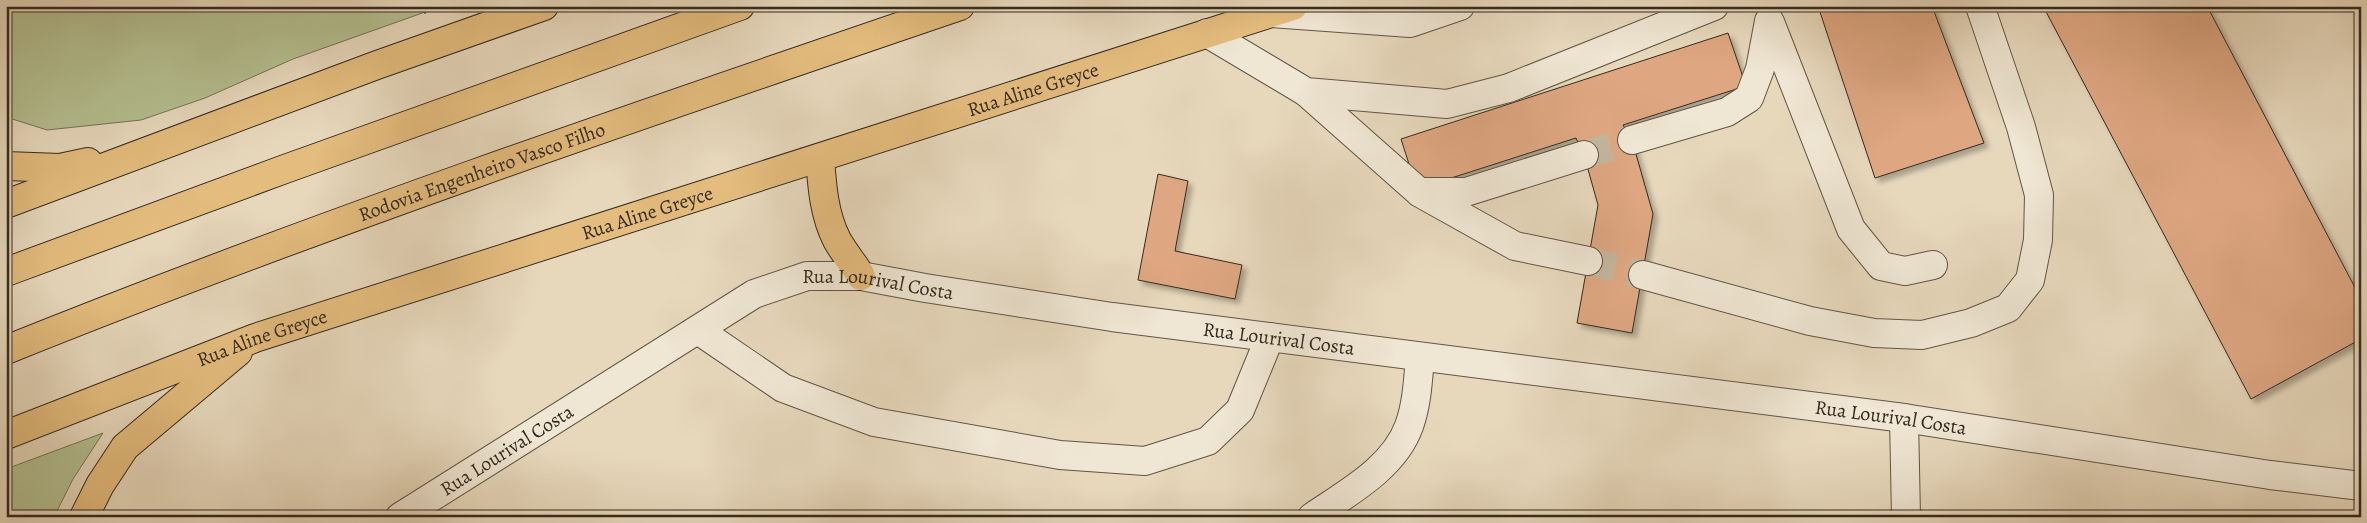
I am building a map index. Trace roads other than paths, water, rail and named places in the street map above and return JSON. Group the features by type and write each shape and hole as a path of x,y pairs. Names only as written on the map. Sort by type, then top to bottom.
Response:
{"main road":[{"path":"6,204 376,65 544,6"},
{"path":"6,272 304,162 740,6"},
{"name":"Rodovia Engenheiro Vasco Filho","path":"6,350 108,309 397,202 750,77 960,6"},
{"name":"Rua Aline Greyce","path":"6,435 255,338 1282,10"},
{"path":"6,166 60,168 158,148"},
{"path":"820,158 827,212 837,240 861,276"},
{"path":"84,517 100,485 125,447 255,338"}],"street":[{"path":"1282,10 1410,23 1460,6"},
{"path":"1306,92 1447,104 1509,88 1714,6"},
{"path":"1643,275 1810,321 1874,333 1922,335 1971,323 2008,308 2030,280 2038,240 2039,195 2021,127 1980,6"},
{"path":"1632,140 1728,112 1749,98 1760,69 1768,14"},
{"path":"1768,14 1851,229 1881,266 1905,271 1933,265"},
{"path":"1207,33 1306,92 1419,192 1515,246 1588,261"},
{"path":"1419,192 1466,192 1584,155"},
{"name":"Rua Lourival Costa","path":"400,517 754,294 807,276 861,276 925,288 1112,317 1904,418 2270,475 2361,486"},
{"path":"698,330 784,388 874,422 1060,455 1145,462 1208,441 1240,410 1270,337"},
{"path":"1312,517 1355,488 1394,454 1409,426 1416,394 1420,357"},
{"path":"1904,418 1906,517"}],"tunnel":[{"path":"1584,155 1632,140"},
{"path":"1588,261 1643,275"}]}
